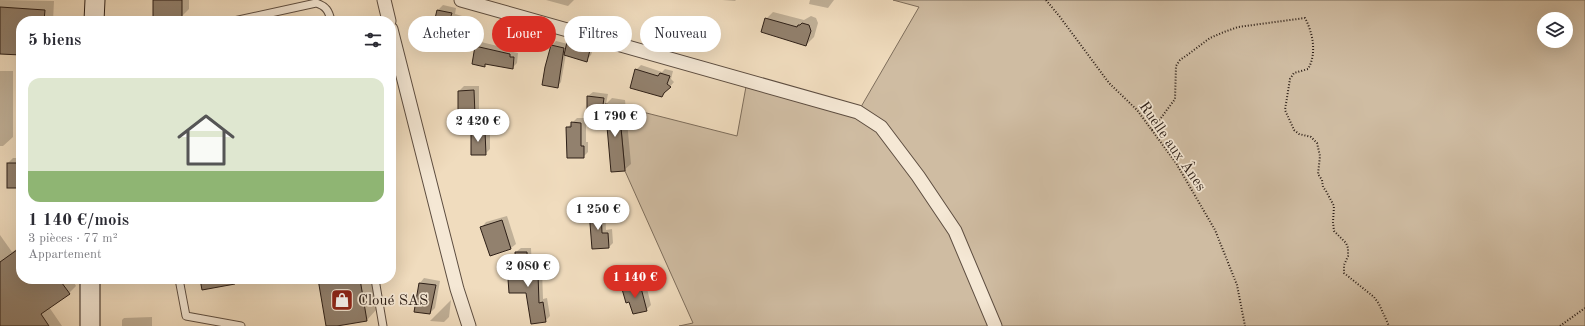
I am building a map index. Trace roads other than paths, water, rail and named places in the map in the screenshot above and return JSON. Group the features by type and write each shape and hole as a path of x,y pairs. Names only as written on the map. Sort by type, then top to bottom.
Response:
{"main road":[{"path":"94,16 95,0"},
{"path":"90,284 90,326"}],"street":[{"path":"384,0 388,16"},
{"path":"461,0 858,112 881,127 918,176 954,231 995,326"},
{"path":"396,49 455,282 469,326"}],"lane":[{"path":"257,16 316,3 324,6 330,13 330,16"},
{"path":"180,284 186,316 241,326"},
{"path":"376,284 384,326"}],"place":[{"name":"Cloué SAS","path":"342,300"}]}
